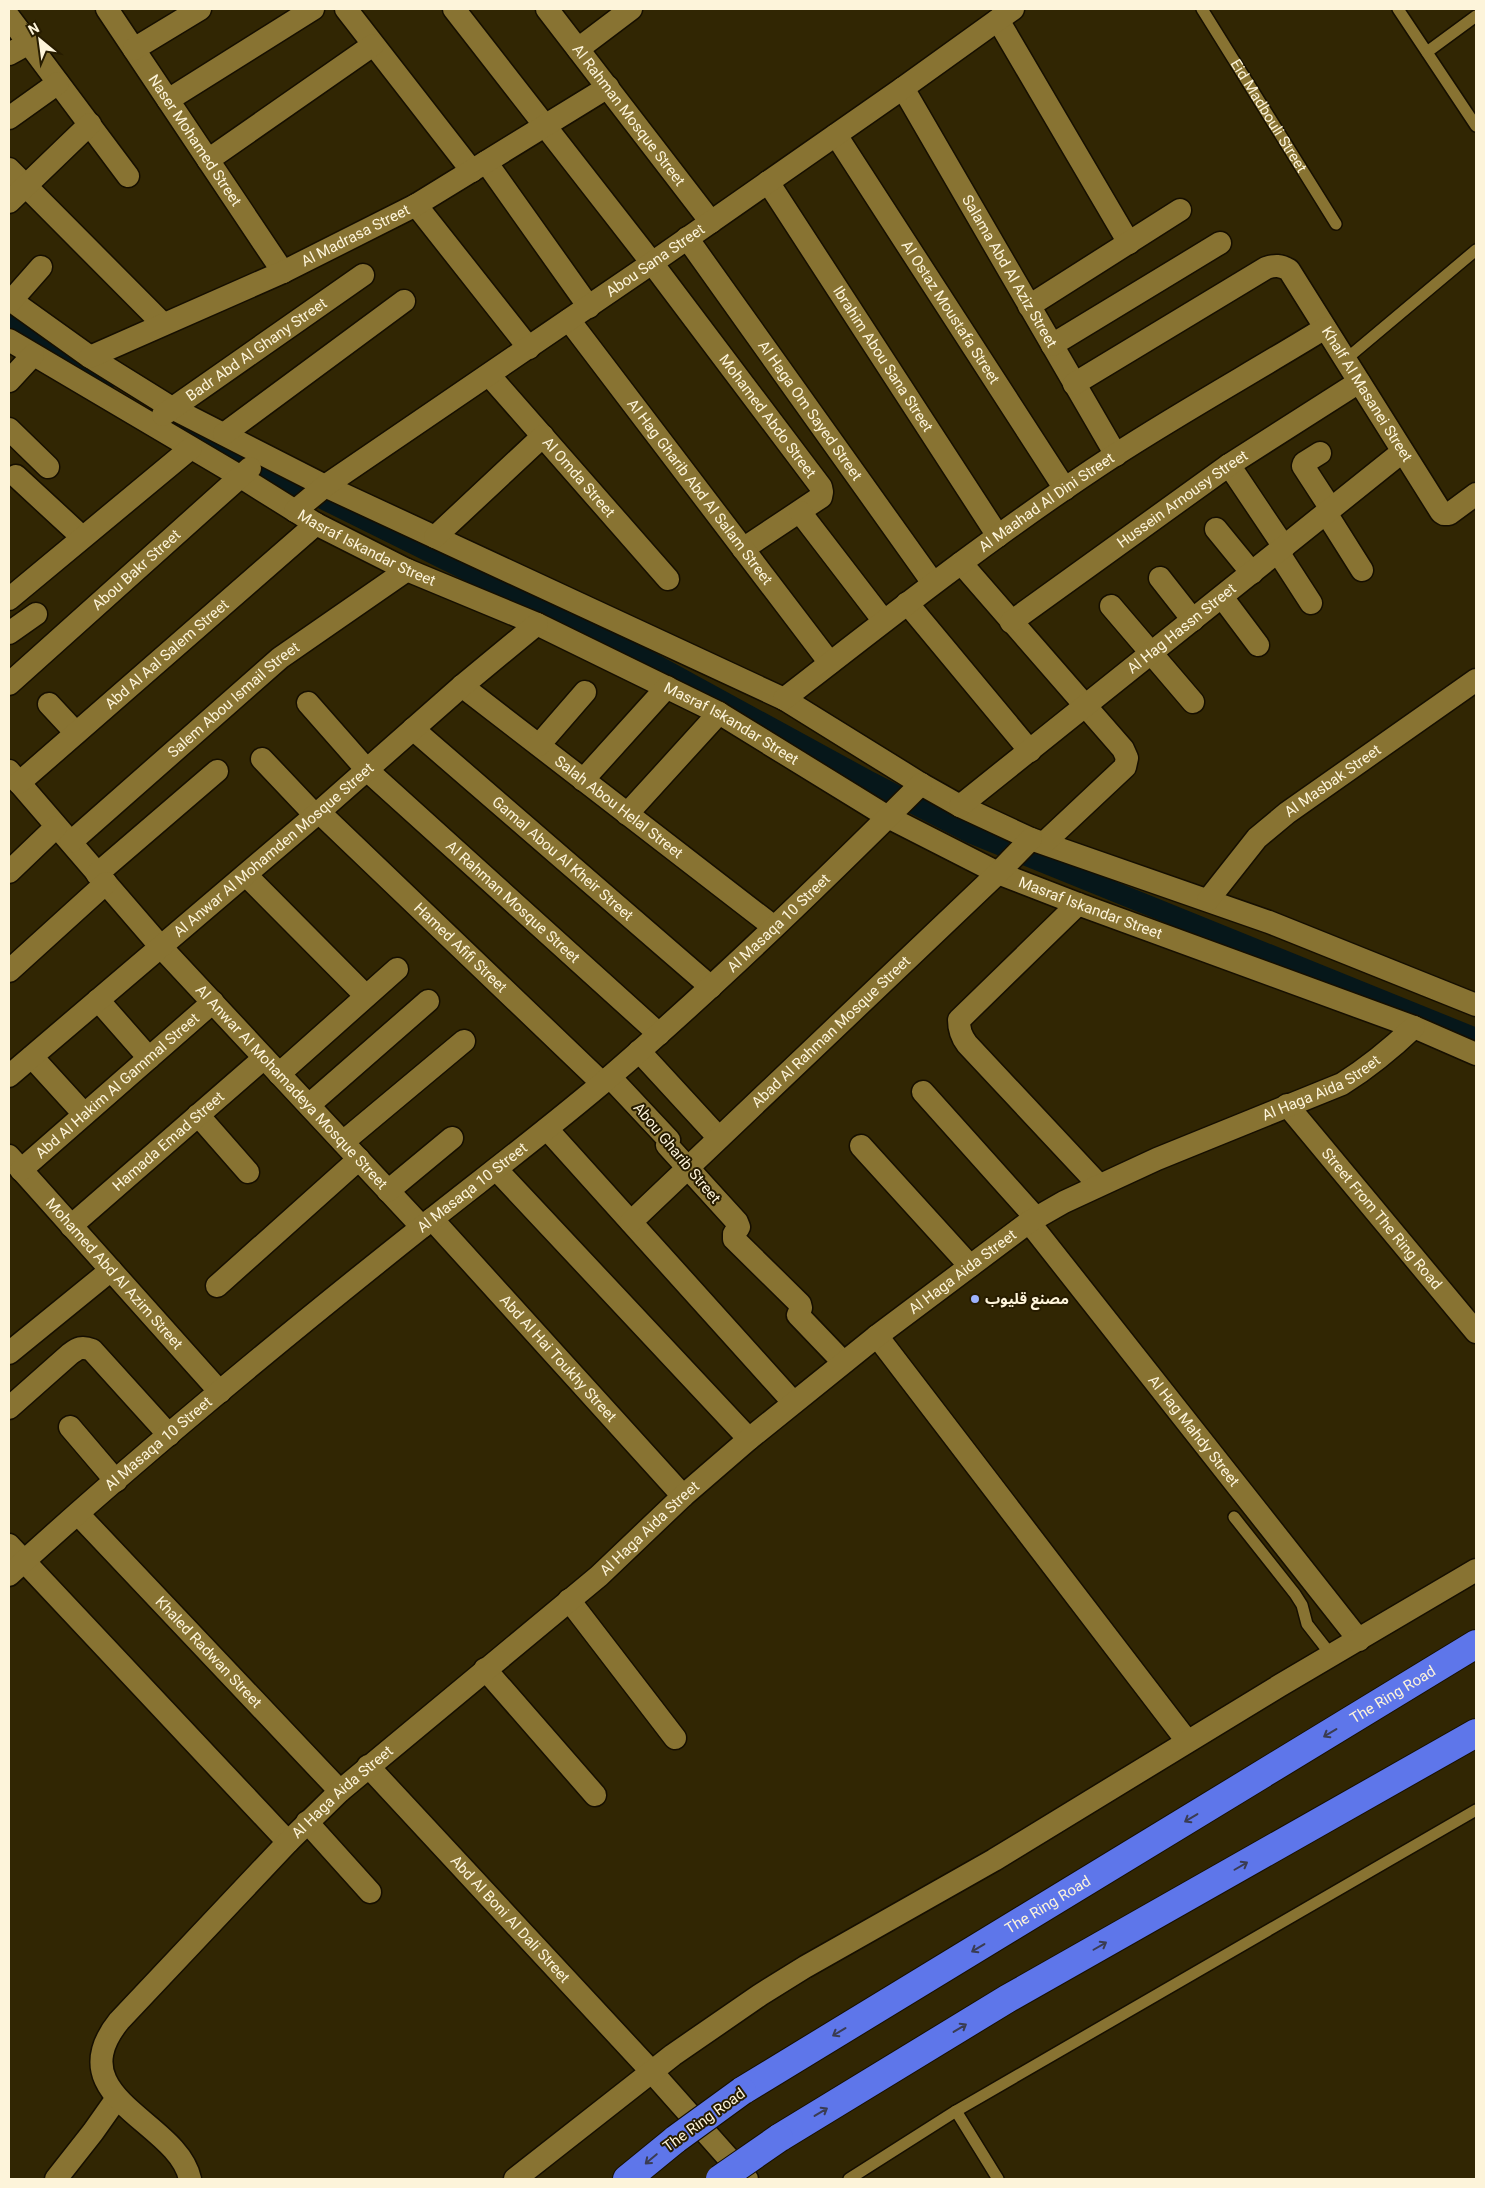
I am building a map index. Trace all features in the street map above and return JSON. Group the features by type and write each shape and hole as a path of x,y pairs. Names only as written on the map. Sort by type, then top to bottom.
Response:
{"highway":[{"name":"The Ring Road","path":"627,2179 676,2138 742,2092 1476,1644"},
{"path":"720,2179 779,2138 1007,1999 1476,1733"}],"street":[{"name":"Naser Mohamed Street","path":"107,9 283,272"},
{"path":"134,49 200,9"},
{"path":"168,100 313,9"},
{"path":"346,9 373,44 479,166 589,307"},
{"path":"454,9 652,263"},
{"name":"Al Rahman Mosque Street","path":"547,9 711,222"},
{"path":"578,49 631,9"},
{"path":"1005,14 1129,243"},
{"name":"Abou Sana Street","path":"295,511 325,486 589,307 903,88 1005,14"},
{"path":"9,17 128,176"},
{"path":"9,54 28,43"},
{"path":"208,160 373,44"},
{"path":"9,118 58,83"},
{"name":"Al Madrasa Street","path":"90,357 283,272 416,205 608,87"},
{"name":"Salama Abd Al Aziz Street","path":"903,88 1116,455"},
{"path":"9,202 90,124"},
{"name":"Al Ostaz Moustafa Street","path":"836,135 1065,489"},
{"path":"9,169 163,324"},
{"name":"Ibrahim Abou Sana Street","path":"768,182 998,536"},
{"path":"416,205 529,348"},
{"path":"1029,306 1180,210"},
{"name":"Al Haga Om Sayed Street","path":"687,238 933,583"},
{"path":"1052,344 1220,243"},
{"name":"Mohamed Abdo Street","path":"652,263 821,487 821,497 743,549"},
{"name":"Khalf Al Masanei Street","path":"1074,384 1266,268 1274,265 1282,266 1289,270 1441,512 1444,514 1454,511 1476,494"},
{"path":"41,267 10,300 90,357 172,408 325,486 784,699 920,784 960,806 1037,841 1269,922 1476,1004"},
{"name":"Badr Abd Al Ghany Street","path":"150,424 363,275"},
{"path":"224,434 404,301"},
{"name":"Al Hag Gharib Abd Al Salam Street","path":"569,320 830,663"},
{"name":"Al Maahad Al Dini Street","path":"784,699 883,620 1065,489 1116,455 1325,328"},
{"name":"Masraf Iskandar Street","path":"9,340 33,356 241,477 316,524 407,570 537,624 719,713 888,817 998,873 1414,1027 1476,1054"},
{"path":"9,381 33,356"},
{"name":"Al Omda Street","path":"489,375 668,579"},
{"name":"Hussein Arnousy Street","path":"1012,622 1229,465 1359,382"},
{"path":"9,429 48,467"},
{"path":"435,537 543,436"},
{"path":"9,598 191,448"},
{"path":"1320,452 1303,465 1362,570"},
{"name":"Al Hag Hassn Street","path":"960,806 1402,452"},
{"name":"Abou Bakr Street","path":"9,684 241,477 264,454"},
{"path":"1229,465 1312,603"},
{"path":"16,476 82,537"},
{"path":"800,512 883,620"},
{"name":"Abd Al Aal Salem Street","path":"14,777 76,733 316,524"},
{"path":"1216,529 1252,573"},
{"path":"960,563 1085,706"},
{"name":"Salem Abou Ismail Street","path":"9,872 64,834 280,658 407,570"},
{"path":"1160,578 1194,620"},
{"path":"1222,597 1258,645"},
{"path":"907,603 1030,751"},
{"path":"1111,606 1150,654 1193,702"},
{"path":"9,633 36,614"},
{"name":"Al Anwar Al Mohamden Mosque Street","path":"9,1076 246,875 462,686 537,624"},
{"name":"Al Masbak Street","path":"1208,900 1257,838 1280,819 1476,680"},
{"name":"Salah Abou Helal Street","path":"462,686 774,927"},
{"path":"583,780 667,687"},
{"path":"539,745 585,692"},
{"name":"Al Rahman Mosque Street","path":"308,703 367,770 659,1034"},
{"path":"49,704 76,733"},
{"name":"Abad Al Rahman Mosque Street","path":"631,1222 998,873 1125,767 1127,762 1126,753 1085,706"},
{"path":"627,814 719,713"},
{"name":"Gamal Abou Al Kheir Street","path":"413,729 711,987"},
{"name":"Hamed Afifi Street","path":"262,759 317,813 606,1080"},
{"path":"9,971 101,878 217,771"},
{"name":"Al Anwar Al Mohamadeya Mosque Street","path":"14,777 161,947 388,1191 427,1223"},
{"name":"Al Masaqa 10 Street","path":"16,1568 220,1392 606,1080 711,987 920,784"},
{"path":"246,875 366,996"},
{"path":"1078,904 959,1020 959,1028 961,1036 967,1044 1098,1184"},
{"name":"Hamada Emad Street","path":"71,1226 198,1115 272,1066 366,996 397,969"},
{"path":"98,1000 150,1058"},
{"path":"309,1106 428,1001"},
{"name":"Abd Al Hakim Al Gammal Street","path":"15,1163 84,1114 213,1002"},
{"name":"Al Haga Aida Street","path":"190,2179 186,2167 176,2152 117,2098 106,2080 102,2059 105,2045 110,2032 307,1822 368,1766 614,1562 683,1496 748,1439 843,1362 1033,1220 1098,1184 1342,1084 1368,1068 1391,1050 1414,1027"},
{"path":"343,1142 464,1042"},
{"path":"639,1051 719,1138"},
{"path":"32,1057 84,1114"},
{"name":"Abou Gharib Street","path":"606,1080 670,1140 667,1145 739,1224 734,1238 800,1304 801,1308 798,1315 843,1362"},
{"name":"Al Hag Mahdy Street","path":"923,1092 1033,1220 1359,1640"},
{"name":"Street From The Ring Road","path":"1287,1106 1476,1332"},
{"path":"198,1115 248,1172"},
{"path":"546,1129 793,1402"},
{"path":"388,1191 452,1138"},
{"path":"860,1146 970,1266"},
{"path":"217,1286 359,1159"},
{"name":"Mohamed Abd Al Azim Street","path":"15,1163 220,1392"},
{"path":"496,1169 748,1439"},
{"name":"Abd Al Hai Toukhy Street","path":"427,1223 683,1496"},
{"path":"9,1353 111,1270"},
{"path":"877,1336 1187,1741"},
{"path":"9,1408 77,1348 84,1347 92,1350 169,1435"},
{"path":"70,1427 116,1481"},
{"name":"Khaled Radwan Street","path":"78,1514 340,1791"},
{"path":"9,1545 16,1568 288,1842"},
{"path":"515,2179 716,2024 805,1967 986,1865 1187,1741 1476,1570"},
{"path":"569,1600 676,1738"},
{"path":"485,1669 595,1795"},
{"name":"Abd Al Boni Al Dali Street","path":"368,1766 652,2072 747,2179"},
{"path":"307,1822 370,1892"},
{"path":"56,2179 117,2098"}],"lane":[{"name":"Eid Madbouli Street","path":"1202,9 1336,224"},
{"path":"1398,9 1476,126"},
{"path":"1427,52 1476,16"},
{"path":"1345,360 1476,250"},
{"path":"1234,1517 1295,1594 1302,1606 1307,1624 1332,1656"},
{"path":"848,2179 956,2111 1476,1810"},
{"path":"956,2111 998,2179"}],"waterway":[{"path":"9,324 104,384"},
{"path":"165,421 655,664 871,782 972,834 1476,1038"}],"place":[{"name":"مصنع قليوب","path":"975,1299"}]}
